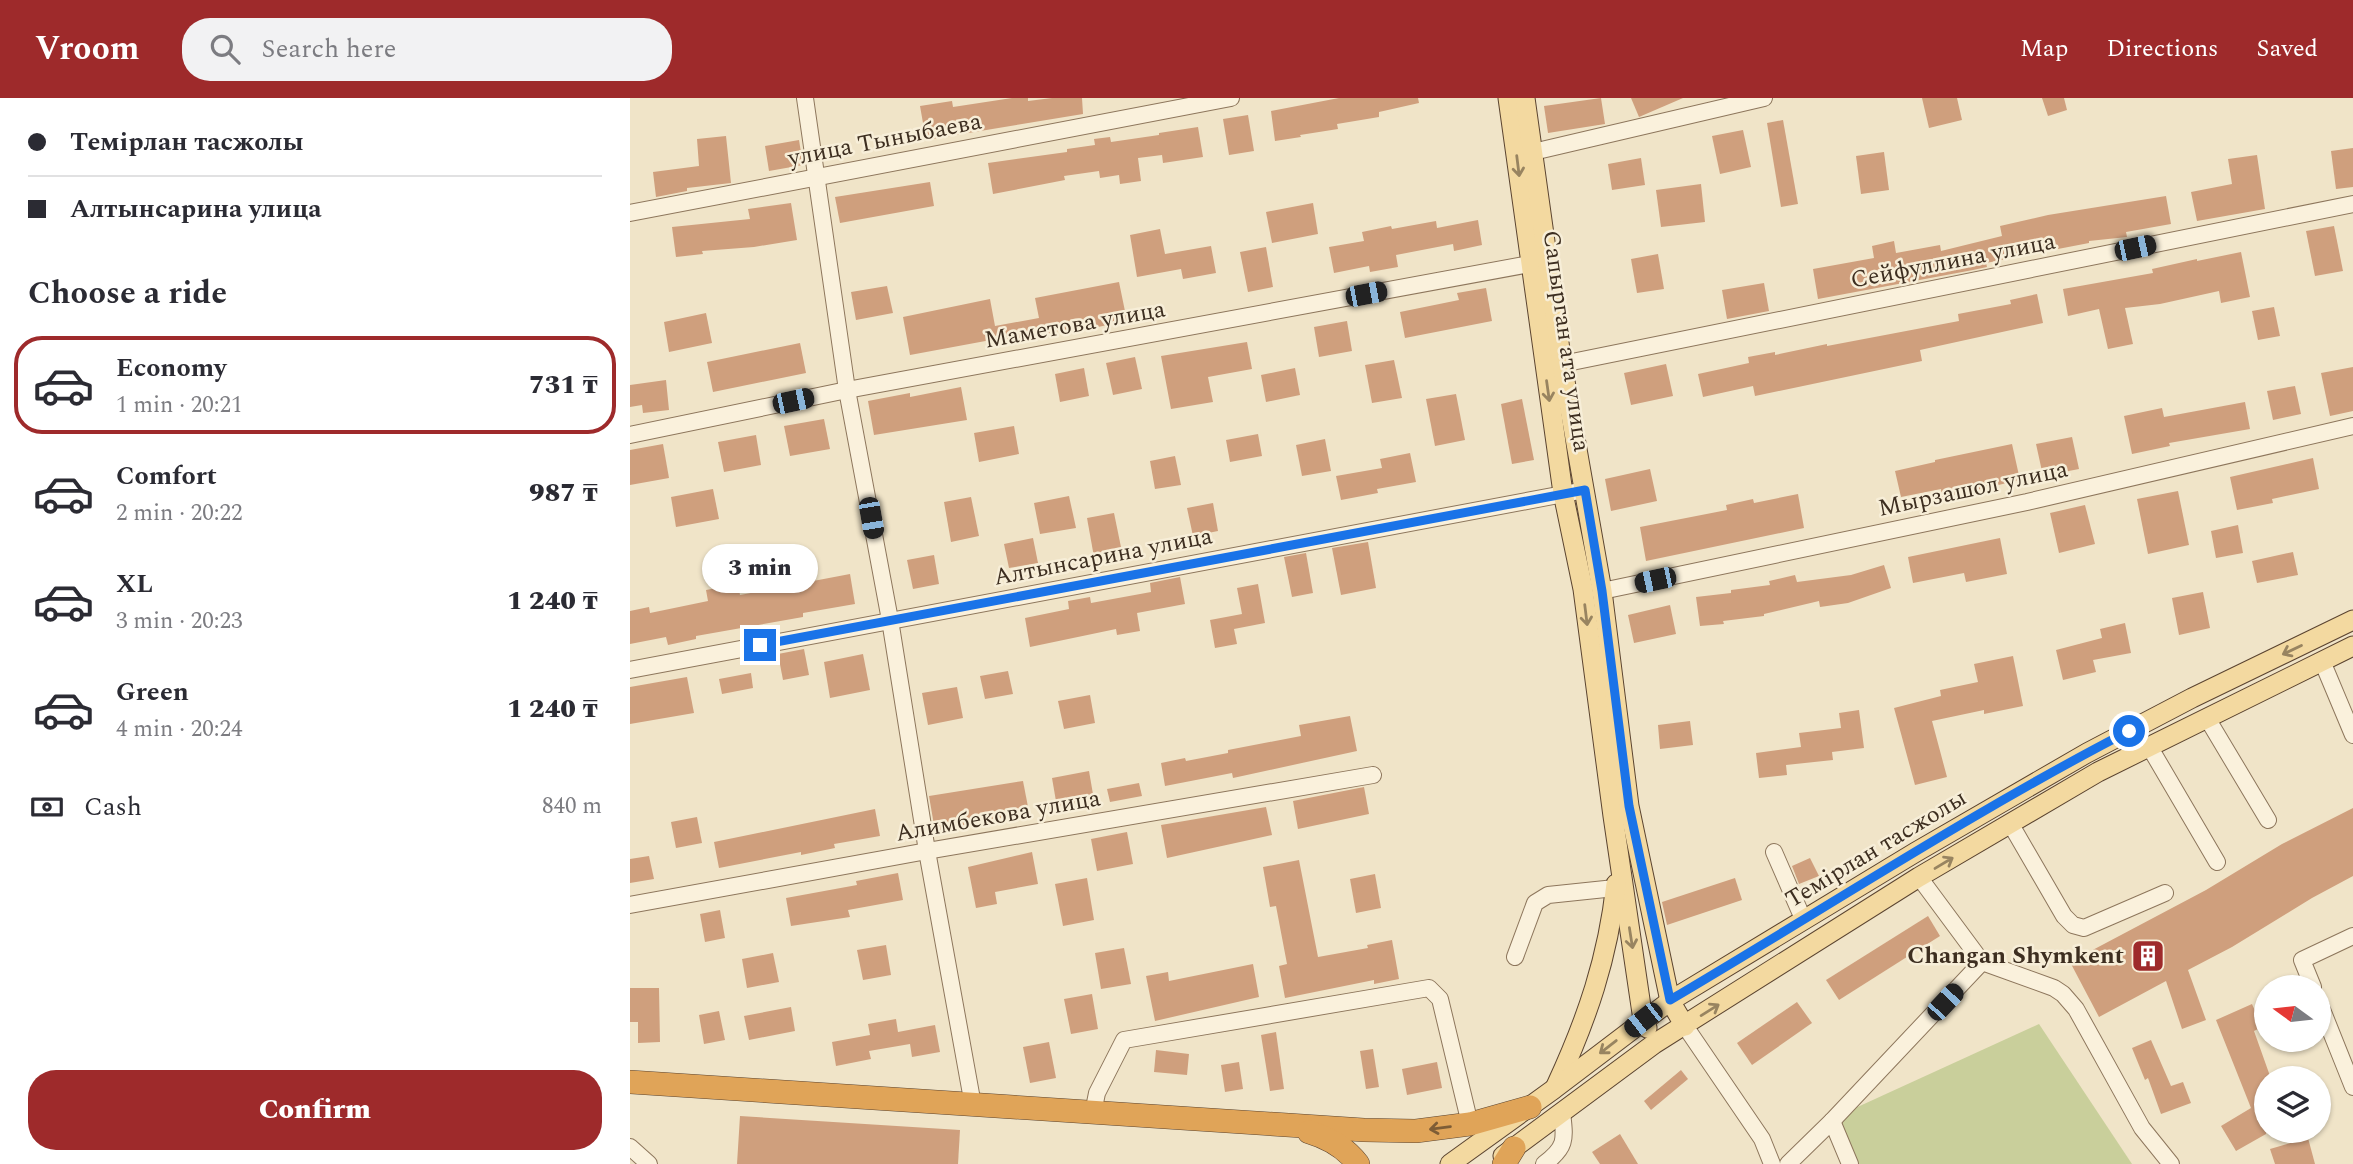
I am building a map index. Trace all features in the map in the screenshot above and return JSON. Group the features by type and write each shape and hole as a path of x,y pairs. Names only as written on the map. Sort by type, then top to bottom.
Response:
{"highway":[{"path":"630,1082 1286,1126 1416,1131 1470,1124 1530,1107"},
{"path":"1286,1126 1321,1136 1347,1150 1358,1164"}],"main road":[{"name":"Сапырган ата улица","path":"1508,98 1563,493 1583,589 1618,856 1643,1020 1654,1044"},
{"name":"Сапырган ата улица","path":"1525,98 1562,364 1602,591 1629,806 1670,1000 1685,1026"},
{"name":"Темірлан тасжолы","path":"1450,1164 1530,1107 1670,1000 2087,752 2353,620"},
{"name":"Темірлан тасжолы","path":"1493,1164 1509,1156 1562,1112 1654,1044 1919,877 2098,772 2353,646"},
{"path":"1554,1089 1573,1050 1598,978 1611,929 1618,856"}],"street":[{"path":"806,98 847,390 890,620 927,851 973,1105"},
{"name":"улица Тыныбаева","path":"630,213 1231,98"},
{"path":"1533,152 1764,98"},
{"name":"Сейфуллина улица","path":"1562,364 2353,204"},
{"name":"Маметова улица","path":"630,435 847,390 1530,264"},
{"name":"Мырзашол улица","path":"1602,591 2027,502 2353,426"},
{"name":"Алтынсарина улица","path":"630,670 1585,490"},
{"path":"2322,661 2353,735"},
{"path":"2207,718 2268,820"},
{"path":"2149,746 2217,862"},
{"name":"Алимбекова улица","path":"630,905 1373,775"},
{"path":"2010,823 2064,916 2073,925 2084,928 2165,893"},
{"path":"1774,852 1804,921"},
{"path":"1919,877 1982,962 2063,993 2076,1009 2143,1128 2171,1164"},
{"path":"1515,957 1535,903 1548,895 1615,888"},
{"path":"2308,975 2302,960 2353,936"},
{"path":"1793,1162 1982,962"},
{"path":"1093,1113 1097,1093 1124,1040 1429,988 1440,999 1470,1124"},
{"path":"1685,1026 1762,1139 1772,1164"},
{"path":"2331,1032 2353,1087"},
{"path":"1544,1164 1558,1153 1565,1138 1562,1112"},
{"path":"1832,1122 1850,1164"},
{"path":"630,1147 649,1164"}],"green space":[{"path":"2039,1024 2132,1164 1848,1164 1840,1115"}],"building":[{"path":"1028,98 1028,101 1082,98 1083,114 926,140 920,106 952,101 953,107"},
{"path":"1339,98 1418,98 1419,103 1379,112 1379,117 1337,124 1338,129 1275,141 1271,111"},
{"path":"1601,98 1605,124 1548,133 1544,106"},
{"path":"1631,98 1683,98 1639,117"},
{"path":"1922,98 1957,98 1962,120 1929,128"},
{"path":"2042,98 2064,98 2067,110 2048,116"},
{"path":"1248,115 1254,151 1229,155 1223,119"},
{"path":"1783,120 1798,204 1781,207 1767,123"},
{"path":"1198,127 1203,157 1163,163 1162,155 1138,158 1141,181 1120,184 1119,175 1100,178 1099,171 1064,176 1065,180 993,194 988,163 1067,152 1067,149 1095,145 1094,139 1110,137 1111,142"},
{"path":"1743,130 1751,167 1720,174 1712,136"},
{"path":"726,136 731,183 687,188 687,191 656,197 653,172 699,166 697,139"},
{"path":"799,140 803,165 769,171 765,146"},
{"path":"2353,148 2353,187 2336,189 2331,151"},
{"path":"1884,152 1889,190 1861,194 1856,156"},
{"path":"2257,155 2265,209 2197,221 2191,192 2232,184 2228,159"},
{"path":"1641,158 1645,185 1612,190 1608,164"},
{"path":"930,182 934,206 840,223 835,197"},
{"path":"1701,184 1705,222 1661,227 1656,190"},
{"path":"2166,196 2171,224 2126,232 2127,237 2089,241 1986,263 1987,267 1973,270 1818,299 1813,269 1874,258 1872,246 1894,241 1896,253 1940,245 1941,251 2002,236 2000,226 2048,215"},
{"path":"791,203 797,240 702,251 703,254 676,257 672,227 750,219 748,209"},
{"path":"1313,203 1318,234 1272,243 1266,212"},
{"path":"1478,220 1482,245 1454,251 1453,244 1396,255 1398,267 1370,272 1369,266 1334,273 1329,247 1364,241 1362,232 1436,221 1437,228"},
{"path":"2334,226 2343,271 2315,276 2306,231"},
{"path":"1160,229 1165,254 1211,246 1216,273 1183,279 1181,269 1137,277 1130,235"},
{"path":"1266,247 1273,287 1248,292 1240,252"},
{"path":"2241,252 2250,297 2221,303 2219,291 2160,304 2125,308 2133,344 2108,349 2099,309 2068,316 2063,289 2153,273 2152,269"},
{"path":"1658,254 1664,289 1637,293 1631,259"},
{"path":"1119,282 1127,321 1036,335 1037,339 1009,344 1007,337 910,355 903,317 990,299 995,326 1039,318 1035,298"},
{"path":"1764,283 1769,311 1727,319 1722,290"},
{"path":"887,286 893,313 856,320 851,292"},
{"path":"1486,288 1492,321 1405,338 1400,312 1459,300 1457,293"},
{"path":"2037,294 2043,323 1920,350 1922,361 1755,396 1753,386 1703,397 1698,374 1749,363 1748,357 1775,352 1775,355 1959,321 1958,314 2011,304 2010,300"},
{"path":"2274,307 2280,336 2258,340 2252,311"},
{"path":"706,313 712,343 669,352 664,322"},
{"path":"1347,321 1352,351 1319,357 1314,327"},
{"path":"1247,342 1252,369 1208,377 1213,402 1171,409 1161,356"},
{"path":"800,343 806,373 713,392 707,362"},
{"path":"1135,357 1142,389 1113,395 1106,363"},
{"path":"1394,360 1402,398 1372,403 1365,365"},
{"path":"1666,364 1673,396 1631,405 1624,373"},
{"path":"2353,367 2353,411 2330,416 2321,373"},
{"path":"1084,368 1089,396 1060,402 1055,374"},
{"path":"1295,368 1300,395 1266,402 1261,375"},
{"path":"666,380 669,410 643,413 642,405 630,407 630,385"},
{"path":"2295,386 2301,414 2273,420 2267,391"},
{"path":"961,387 967,420 874,435 868,401 910,393 910,397"},
{"path":"1456,394 1465,440 1435,446 1426,399"},
{"path":"1522,399 1534,460 1512,464 1501,404"},
{"path":"2245,402 2250,429 2169,443 2170,446 2132,454 2124,416 2162,408 2164,417"},
{"path":"824,419 830,449 790,456 784,426"},
{"path":"1014,426 1019,454 979,462 974,433"},
{"path":"1258,434 1262,456 1230,462 1226,440"},
{"path":"756,435 761,465 724,472 718,442"},
{"path":"2072,437 2079,469 2043,476 2036,444"},
{"path":"1325,439 1331,471 1302,476 1296,445"},
{"path":"663,444 669,478 630,485 630,450"},
{"path":"2012,444 2020,480 1942,498 1941,489 1901,497 1895,471"},
{"path":"1410,453 1416,482 1377,489 1378,493 1341,500 1336,476 1382,468 1380,459"},
{"path":"1175,456 1181,485 1155,489 1150,461"},
{"path":"2313,458 2319,489 2272,499 2273,503 2237,510 2230,477"},
{"path":"1650,469 1657,501 1611,511 1605,479"},
{"path":"713,489 719,519 676,527 671,497"},
{"path":"2178,491 2189,545 2148,554 2137,499"},
{"path":"1798,494 1804,528 1646,561 1640,527 1727,510 1726,505 1753,499 1754,503"},
{"path":"1069,496 1076,528 1040,534 1034,503"},
{"path":"971,497 979,536 951,542 944,502"},
{"path":"1213,503 1218,531 1193,536 1187,508"},
{"path":"2085,505 2095,544 2059,553 2050,513"},
{"path":"1114,513 1122,552 1094,557 1087,518"},
{"path":"2238,525 2243,553 2216,558 2211,531"},
{"path":"1033,538 1038,563 1009,568 1004,544"},
{"path":"2000,538 2007,574 1966,582 1964,573 1913,583 1908,557"},
{"path":"1368,542 1376,588 1341,595 1332,548"},
{"path":"2293,552 2298,575 2257,583 2252,561"},
{"path":"1306,553 1313,593 1292,597 1284,557"},
{"path":"934,555 939,584 913,589 907,560"},
{"path":"1884,565 1891,588 1848,603 1820,607 1819,601 1764,616 1700,626 1696,597 1770,585 1769,581 1795,575 1797,582 1851,575"},
{"path":"850,574 855,604 803,613 803,617 696,636 696,639 668,645 666,637 630,644 630,611 649,607 650,613 708,601 706,590 738,584 740,595"},
{"path":"1180,577 1185,604 1137,613 1140,631 1117,635 1116,629 1030,647 1025,618 1069,609 1068,601 1090,597 1091,603 1151,592 1150,583"},
{"path":"1258,584 1265,623 1234,629 1237,644 1215,648 1210,620 1242,614 1237,588"},
{"path":"2203,592 2210,628 2179,635 2172,598"},
{"path":"1670,605 1676,634 1634,643 1628,615"},
{"path":"2125,623 2131,653 2093,660 2096,672 2063,680 2056,650 2102,638 2100,629"},
{"path":"804,649 809,675 783,680 778,654"},
{"path":"863,654 870,690 830,698 824,662"},
{"path":"2013,656 2023,706 1984,714 1984,710 1932,721 1947,777 1915,785 1894,708 1941,696 1940,690 1978,682 1974,664"},
{"path":"1008,671 1013,694 985,699 980,676"},
{"path":"751,673 753,688 722,694 719,679"},
{"path":"687,677 694,713 630,724 630,687"},
{"path":"957,687 963,718 928,725 922,693"},
{"path":"1090,695 1095,723 1064,729 1058,701"},
{"path":"1859,710 1864,748 1832,752 1833,760 1786,765 1787,775 1759,778 1756,753 1801,747 1799,733 1841,728 1839,713"},
{"path":"1350,716 1357,751 1233,778 1232,773 1165,786 1161,763 1228,753 1228,750 1301,736 1299,725"},
{"path":"1690,721 1693,745 1660,749 1658,725"},
{"path":"1089,771 1094,800 1057,807 1052,778"},
{"path":"1023,781 1029,812 935,831 929,796"},
{"path":"1139,783 1142,796 1110,802 1107,789"},
{"path":"1364,787 1369,814 1298,829 1293,801"},
{"path":"1266,807 1272,835 1167,858 1161,825"},
{"path":"2353,808 2353,876 2188,970 2206,1020 2182,1029 2166,981 2099,1017 2070,962 2206,890 2282,844"},
{"path":"875,809 880,836 834,844 835,848 801,855 801,852 719,868 714,842"},
{"path":"697,817 702,843 676,848 671,822"},
{"path":"1127,832 1133,864 1097,871 1091,839"},
{"path":"1032,852 1038,884 995,892 997,904 976,908 968,867"},
{"path":"649,856 654,879 630,883 630,859"},
{"path":"1810,858 1819,876 1799,884 1792,866"},
{"path":"1299,860 1318,957 1368,948 1367,945 1392,940 1399,979 1374,984 1374,980 1285,998 1279,966 1287,964 1276,906 1270,907 1263,867"},
{"path":"898,873 903,900 848,910 850,917 791,926 786,898 857,885 856,881"},
{"path":"1375,874 1381,908 1356,913 1350,879"},
{"path":"1087,878 1094,920 1063,926 1055,884"},
{"path":"1735,878 1742,900 1667,925 1662,902"},
{"path":"720,910 725,938 705,942 700,914"},
{"path":"1928,916 1940,936 1839,1000 1826,980"},
{"path":"886,945 891,975 863,980 857,950"},
{"path":"1124,948 1131,984 1101,989 1095,953"},
{"path":"773,953 779,982 747,988 742,959"},
{"path":"1253,964 1259,997 1155,1021 1146,976 1168,972 1169,981"},
{"path":"630,988 659,988 660,1042 638,1043 638,1022 630,1022"},
{"path":"1092,994 1098,1029 1071,1034 1064,999"},
{"path":"1797,1002 1812,1023 1752,1065 1737,1043"},
{"path":"2252,1004 2254,1052 2261,1052 2266,1066 2254,1066 2254,1141 2236,1151 2221,1126 2251,1108 2216,1020"},
{"path":"791,1007 795,1031 749,1040 744,1016"},
{"path":"719,1011 725,1040 704,1044 699,1015"},
{"path":"896,1019 898,1032 935,1025 940,1052 912,1057 910,1044 869,1051 871,1059 836,1066 832,1042 870,1035 868,1024"},
{"path":"1276,1032 1284,1089 1270,1091 1261,1035"},
{"path":"2151,1040 2171,1086 2183,1082 2191,1103 2161,1114 2148,1078 2145,1080 2132,1048"},
{"path":"1049,1042 1056,1078 1030,1083 1023,1047"},
{"path":"1373,1049 1379,1087 1366,1089 1360,1051"},
{"path":"1156,1050 1189,1054 1187,1075 1154,1072"},
{"path":"1239,1062 1243,1089 1225,1092 1221,1065"},
{"path":"1437,1062 1442,1088 1407,1095 1402,1069"},
{"path":"1681,1070 1688,1079 1651,1110 1644,1101"},
{"path":"740,1116 960,1130 958,1164 737,1164"},
{"path":"1620,1134 1638,1164 1600,1164 1592,1152"},
{"path":"2291,1143 2309,1143 2315,1164 2275,1164 2270,1149"}],"place":[{"name":"Changan Shymkent","path":"2148,956"}],"route":[{"path":"760,645 1585,490 1602,591 1629,806 1670,1000 1916,852 2087,752 2129,731"}]}
